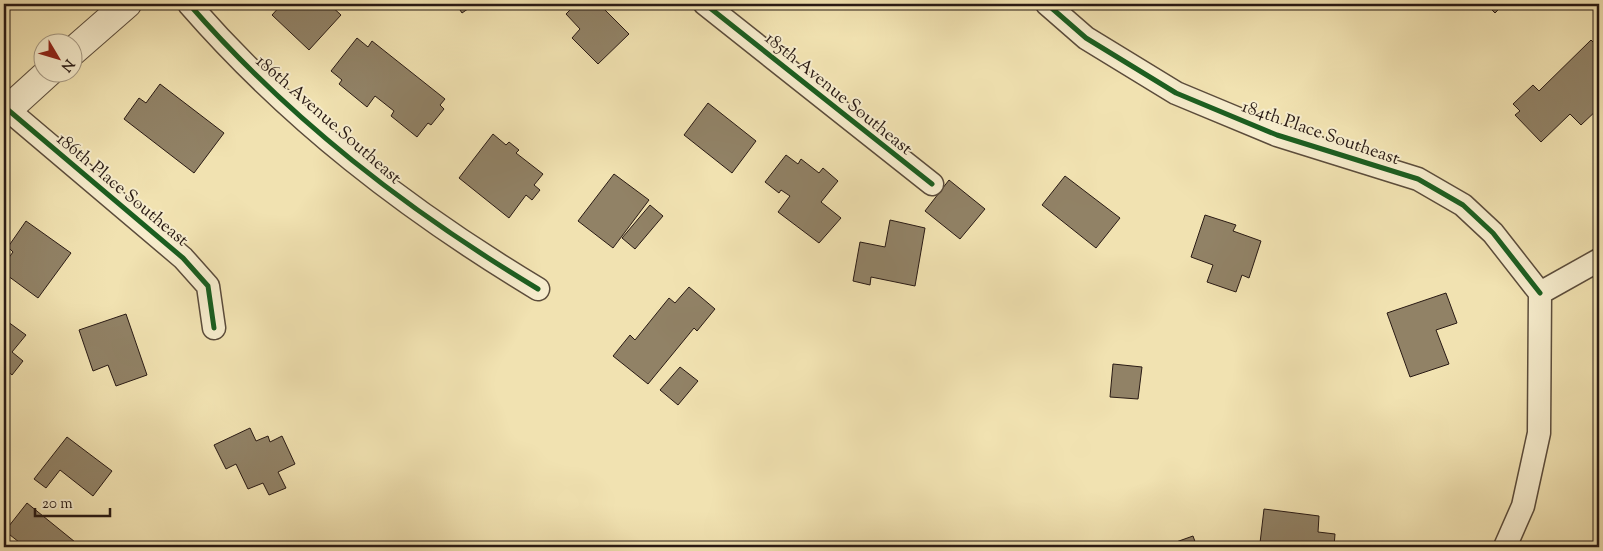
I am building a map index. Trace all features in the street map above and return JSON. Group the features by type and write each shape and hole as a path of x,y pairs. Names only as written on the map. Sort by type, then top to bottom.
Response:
{"street":[{"path":"82,43 128,4"},
{"name":"186th Avenue Southeast","path":"189,4 241,60 283,101 351,161 431,221 538,289"},
{"name":"185th Avenue Southeast","path":"705,4 932,184"},
{"name":"184th Place Southeast","path":"1047,4 1086,38 1176,93 1277,135 1418,179 1463,205 1493,233 1540,293"},
{"path":"5,111 38,82"},
{"name":"186th Place Southeast","path":"5,111 183,258 208,286 214,328"},
{"path":"1505,547 1523,506 1539,433 1540,293 1599,260"}],"building":[{"path":"282,4 329,4 341,15 309,50 272,15"},
{"path":"456,4 475,4 462,13"},
{"path":"576,4 599,4 629,34 598,64 572,38 580,29 566,14"},
{"path":"1486,4 1504,4 1495,13"},
{"path":"357,38 368,47 372,41 445,99 440,105 444,109 431,125 428,123 417,137 391,116 394,111 375,96 367,107 339,84 342,80 331,71"},
{"path":"1591,40 1599,48 1599,108 1581,125 1570,114 1541,142 1515,115 1520,111 1513,104 1533,85 1539,91"},
{"path":"160,84 224,133 194,173 124,119 139,98 146,103"},
{"path":"708,103 756,141 732,173 684,135"},
{"path":"493,134 506,145 509,142 519,150 516,153 543,174 534,185 540,190 532,200 526,195 509,218 459,178"},
{"path":"786,155 798,164 801,159 819,173 823,168 838,181 821,202 841,218 819,243 778,212 790,196 781,190 779,193 765,182"},
{"path":"614,174 649,200 613,248 578,221"},
{"path":"1065,176 1120,218 1096,248 1042,205"},
{"path":"949,180 985,209 960,239 925,211"},
{"path":"650,205 663,216 635,249 622,238"},
{"path":"1205,215 1236,225 1233,231 1261,241 1249,278 1242,275 1236,292 1207,282 1213,265 1191,257"},
{"path":"890,220 925,228 915,286 871,277 870,285 853,281 860,242 885,247"},
{"path":"26,221 71,253 38,298 4,273 4,264 13,252 8,247"},
{"path":"689,287 715,309 697,331 694,328 648,384 613,356 630,335 635,340 669,298 675,303"},
{"path":"1446,293 1457,323 1436,330 1449,364 1410,377 1387,313"},
{"path":"126,314 147,375 116,386 108,365 93,371 79,330"},
{"path":"4,319 26,335 12,352 23,361 12,375 4,368"},
{"path":"1113,364 1142,367 1138,399 1110,397"},
{"path":"680,367 698,381 678,405 660,390"},
{"path":"250,428 256,441 268,436 270,442 282,436 295,464 278,472 286,488 269,495 263,483 248,489 236,464 226,469 214,445"},
{"path":"67,437 112,471 93,496 60,470 46,488 34,479"},
{"path":"27,503 75,542 71,547 23,547 5,531"},
{"path":"1264,509 1319,516 1318,532 1335,534 1334,547 1270,547 1270,544 1260,543"},
{"path":"1193,536 1197,547 1162,547"}],"cycle path":[{"path":"189,4 268,86 352,160 442,227 538,289"},
{"path":"705,4 932,184"},
{"path":"1047,4 1086,38 1176,93 1277,135 1418,179 1463,205 1493,233 1540,293"},
{"path":"7,109 183,258 208,286 214,328"}]}
